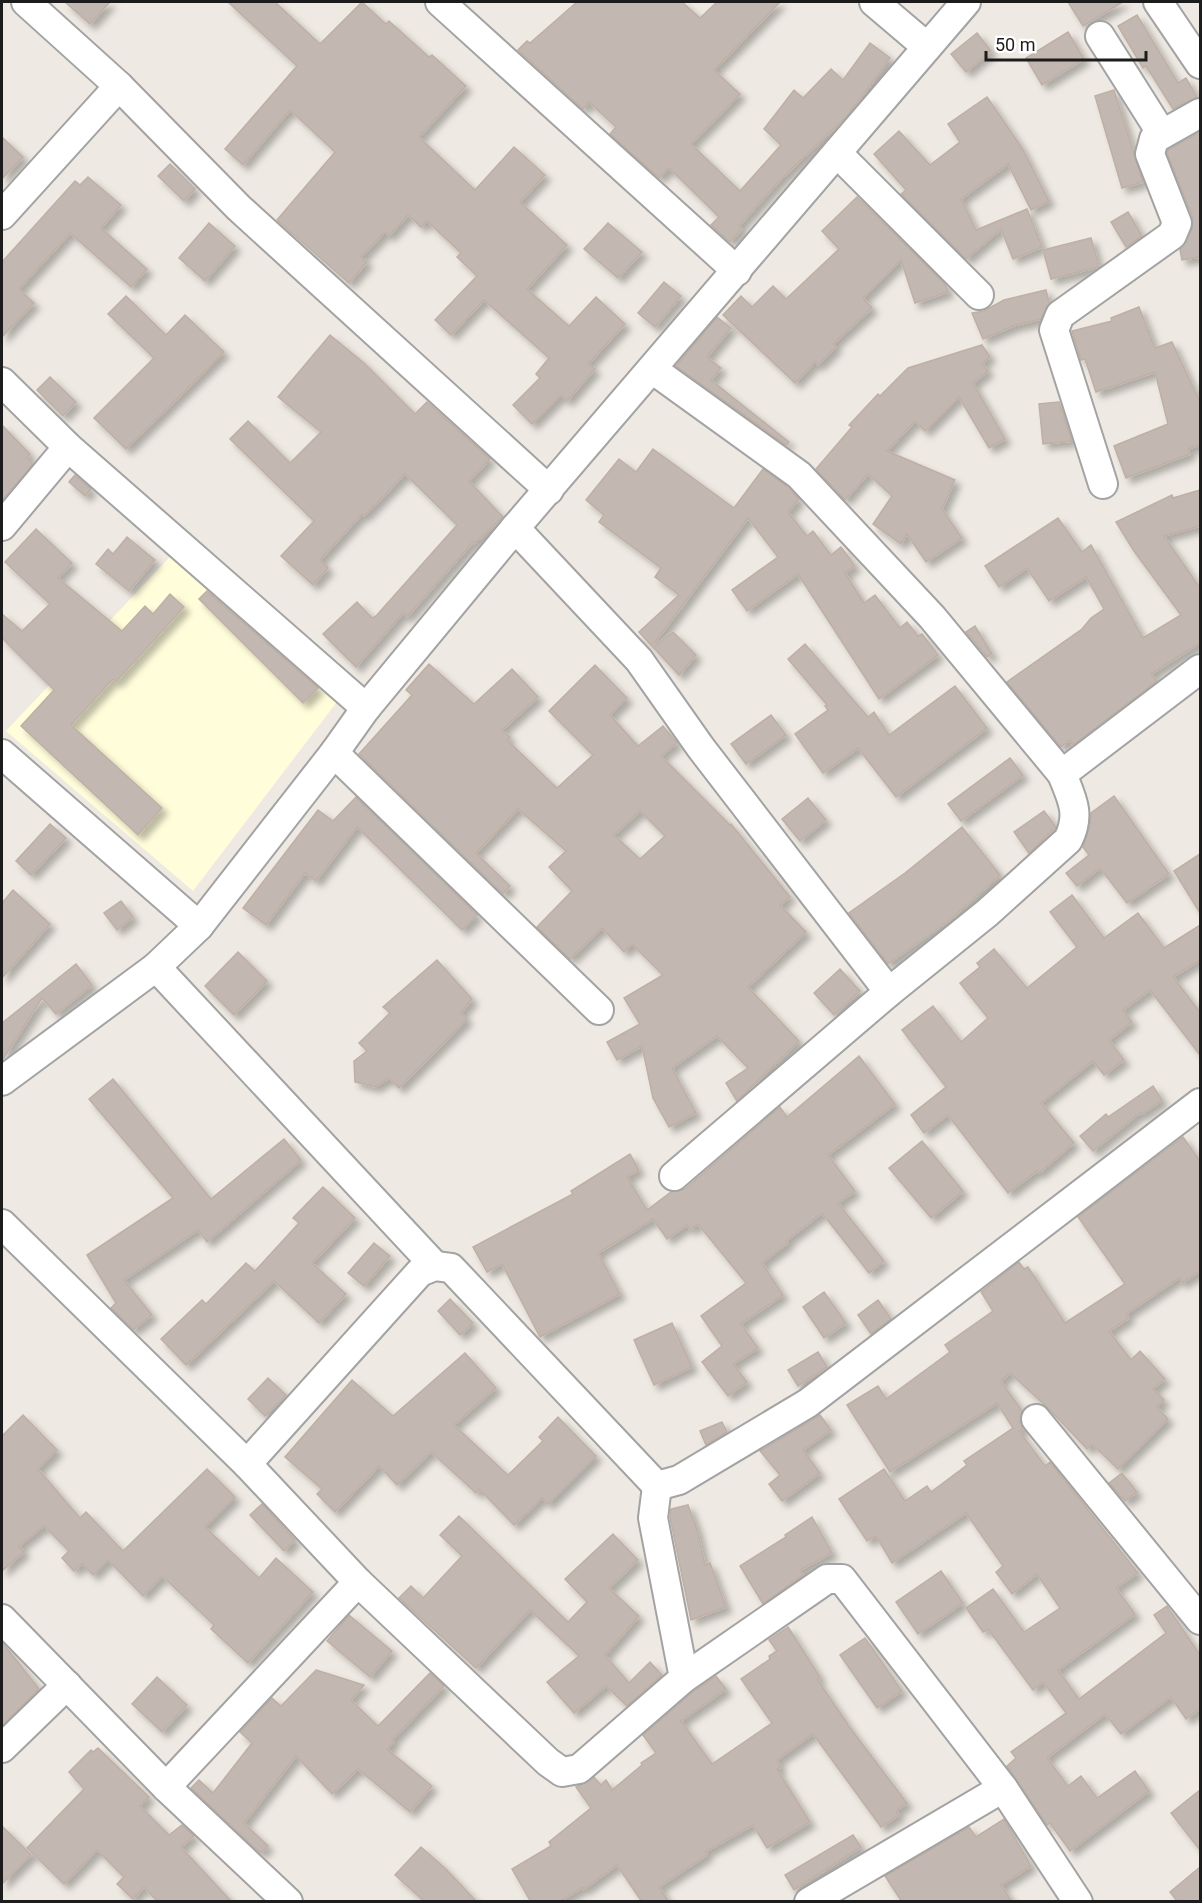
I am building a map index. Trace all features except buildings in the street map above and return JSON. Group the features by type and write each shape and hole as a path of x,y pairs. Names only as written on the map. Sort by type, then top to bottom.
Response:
{"street":[{"path":"26,2 119,86 239,208 549,490"},
{"path":"440,2 737,271"},
{"path":"874,2 927,47"},
{"path":"2,1081 156,967 200,927 366,708 515,528 966,2"},
{"path":"1158,2 1200,64"},
{"path":"1100,36 1162,134"},
{"path":"2,215 119,86"},
{"path":"1103,484 1054,330 1060,315 1172,235 1177,223 1150,154 1154,139 1200,113"},
{"path":"837,153 979,295"},
{"path":"652,369 798,475 932,617 1062,774 1074,805 1076,825 1068,840 987,913 889,992 674,1176"},
{"path":"2,382 68,447 366,708"},
{"path":"2,526 68,447"},
{"path":"515,528 639,660 701,748 889,992"},
{"path":"1062,774 1200,669"},
{"path":"334,753 599,1010"},
{"path":"2,754 200,927"},
{"path":"156,967 435,1266"},
{"path":"657,1486 679,1480 808,1403 1200,1103"},
{"path":"2,1224 247,1464 358,1582 548,1762 562,1772 579,1769 684,1678 827,1579 842,1579 852,1588 1003,1788 1078,1902"},
{"path":"247,1464 420,1272 435,1266 451,1268 657,1486"},
{"path":"1036,1419 1200,1620"},
{"path":"657,1486 653,1518 684,1678"},
{"path":"166,1787 358,1582"},
{"path":"2,1619 166,1787 288,1902"},
{"path":"2,1748 67,1685"},
{"path":"809,1902 1003,1788"}],"shaded area":[{"path":"182,544 346,690 193,891 6,731"}]}
